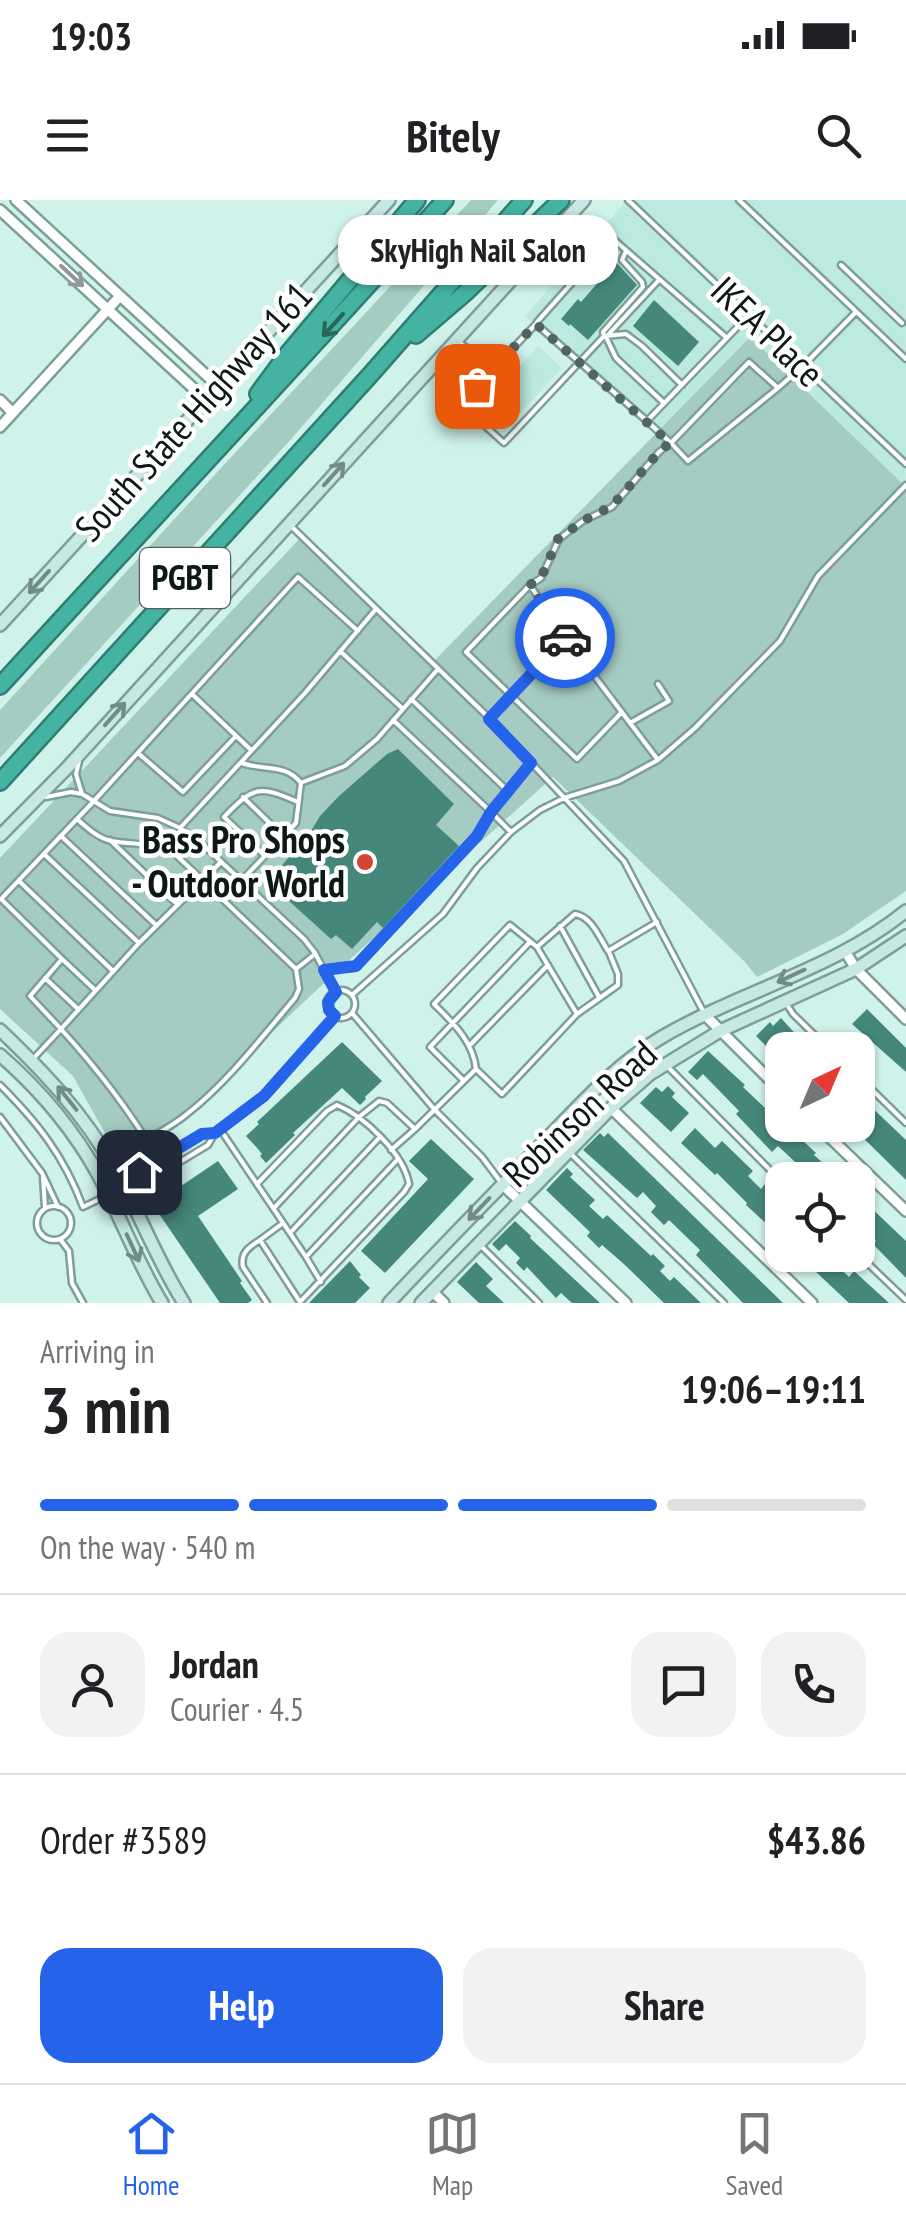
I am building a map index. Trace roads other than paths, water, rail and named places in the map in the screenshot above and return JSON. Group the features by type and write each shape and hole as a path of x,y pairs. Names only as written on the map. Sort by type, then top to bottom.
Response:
{"highway":[{"path":"213,453 286,356 417,200"},
{"name":"PGBT","path":"0,686 444,200"},
{"name":"PGBT","path":"0,782 524,200"},
{"path":"371,374 562,200"}],"street":[{"name":"South State Highway 161","path":"0,624 389,200"},
{"path":"0,836 584,200"},
{"path":"206,400 2,217 18,202 218,386"},
{"path":"0,427 120,296"},
{"path":"174,370 186,357"},
{"path":"0,400 13,412"},
{"name":"Robinson Road","path":"388,1303 616,1070 663,1036 845,951 886,928 906,911"},
{"path":"421,1303 611,1108 650,1074 720,1031 856,969 906,936"},
{"path":"845,951 856,969 906,1019"},
{"path":"705,1015 765,1075"},
{"path":"0,1030 56,1086 129,1184 160,1262 184,1303"},
{"path":"0,1054 61,1120 89,1160 162,1303"},
{"path":"611,1108 812,1303"},
{"path":"835,1142 906,1211"},
{"path":"108,1195 129,1184"},
{"path":"502,1185 626,1303"},
{"path":"432,1291 444,1303"}],"lane":[{"name":"IKEA Place","path":"628,200 906,464"},
{"path":"739,200 906,360"},
{"path":"660,280 504,443 460,404 612,238 727,338"},
{"path":"626,250 622,260 642,282 642,288 603,332 616,358 664,402"},
{"path":"841,265 902,322"},
{"path":"536,324 688,461 803,366 856,312"},
{"path":"647,421 750,315"},
{"path":"605,337 626,334 682,384"},
{"path":"456,340 494,368"},
{"path":"622,712 578,759 466,652 541,578 558,539 612,506 659,452 749,362 778,388"},
{"path":"352,996 443,914 476,868 511,832 564,798 618,781 658,760 695,728 780,641 818,576 906,485"},
{"path":"288,524 489,719 624,861 705,1015"},
{"path":"96,991 1,899 298,577 358,631"},
{"path":"530,585 658,760"},
{"path":"180,828 376,609"},
{"path":"489,719 565,637"},
{"path":"340,651 403,709"},
{"path":"301,783 346,766 377,739 438,669"},
{"path":"630,723 670,700 658,684"},
{"path":"192,694 252,750"},
{"path":"411,699 508,791"},
{"path":"394,720 511,832"},
{"path":"138,753 183,792 236,736"},
{"path":"81,752 76,774 82,794"},
{"path":"240,762 290,772 301,783"},
{"path":"324,970 356,966 477,836 491,812 531,763"},
{"path":"241,881 296,823 301,783"},
{"path":"265,856 224,817 243,797 255,791 270,790 298,802"},
{"path":"35,800 59,792 82,794 110,811 158,818 180,828 304,939 336,992"},
{"path":"243,797 283,836"},
{"path":"77,819 93,833 110,840 162,846 175,854 296,969 299,989 295,998 269,1028 206,1098 147,1140"},
{"path":"62,836 157,926"},
{"path":"110,840 178,904"},
{"path":"44,854 139,944"},
{"path":"32,1060 221,862"},
{"path":"19,881 113,971"},
{"path":"537,947 575,914 583,916 608,951 618,974 618,985 577,1014 502,1094 476,1069 470,1046 434,1004 510,925 537,947 577,1014"},
{"path":"608,951 657,922"},
{"path":"560,926 600,998"},
{"path":"464,1081 430,1047 530,942"},
{"path":"296,969 315,953"},
{"path":"62,959 30,996 102,1074 159,1160"},
{"path":"470,1046 548,965"},
{"path":"45,978 79,1010"},
{"path":"344,990 352,996 352,1013 344,1018 329,1010 328,1002 336,992 344,990"},
{"path":"785,1001 812,1032"},
{"path":"352,1013 434,1110 482,1157 502,1185"},
{"path":"129,1184 145,1183 208,1145 217,1131 264,1096 335,1016"},
{"path":"666,1064 765,1165"},
{"path":"391,1150 476,1069"},
{"path":"0,1085 36,1122 57,1151 83,1207 108,1195"},
{"path":"875,1093 906,1123"},
{"path":"274,1208 375,1102 384,1101 415,1129"},
{"path":"258,1184 337,1104 358,1116 380,1137 398,1159 409,1184 300,1303 260,1240"},
{"path":"0,1117 42,1172 58,1207 68,1214 71,1224 67,1234 60,1238 48,1239 39,1232 37,1221 45,1209 42,1172"},
{"path":"129,1184 139,1172 202,1134 217,1131"},
{"path":"217,1131 258,1184 321,1282"},
{"path":"290,1232 380,1137"},
{"path":"568,1152 724,1303"},
{"path":"306,1257 398,1159"},
{"path":"45,1209 58,1207"},
{"path":"267,1303 241,1260 246,1250 283,1223"},
{"path":"60,1238 68,1251 72,1283 82,1303"},
{"path":"478,1244 539,1303"},
{"path":"875,1270 906,1300"}],"place":[{"name":"SkyHigh Nail Salon","path":"477,386"},
{"name":"Bass Pro Shops - Outdoor World","path":"365,862"}]}
